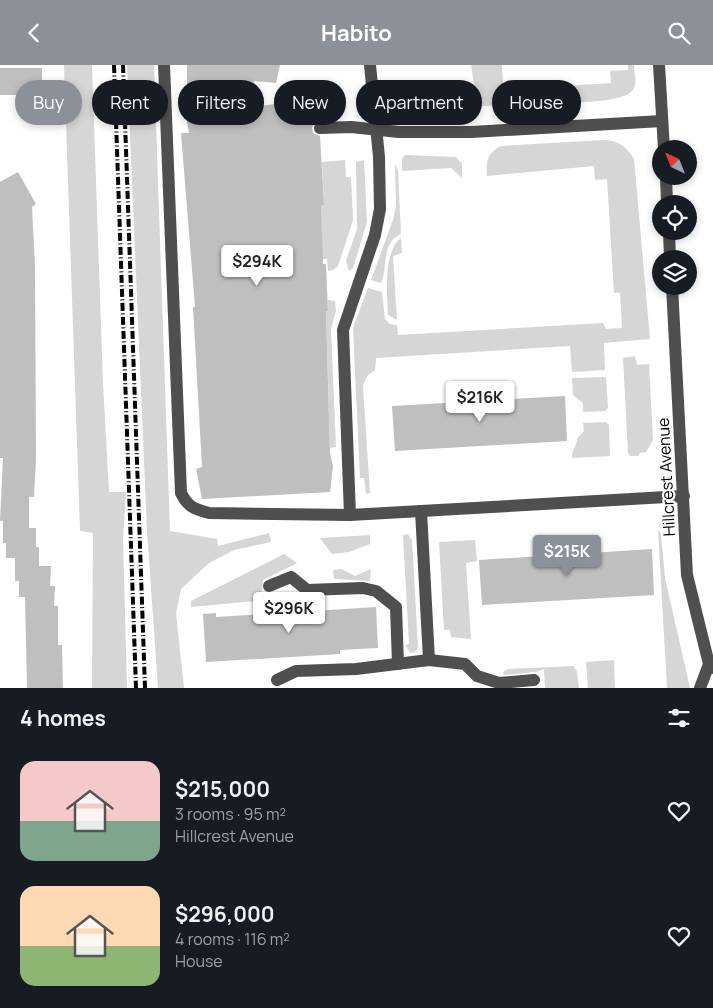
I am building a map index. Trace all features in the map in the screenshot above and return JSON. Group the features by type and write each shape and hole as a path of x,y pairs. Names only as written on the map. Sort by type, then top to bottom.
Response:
{"street":[{"path":"164,65 181,493 187,504 194,509 209,513 350,515 684,496"},
{"path":"350,515 342,330 375,235 380,209 379,157 370,65"},
{"path":"659,65 663,140"},
{"path":"320,128 351,127 399,132 471,131 662,121"},
{"name":"Hillcrest Avenue","path":"673,295 688,575 711,666 700,688"},
{"path":"421,511 430,660"},
{"path":"268,585 291,577 307,590 363,588 376,591 396,607 398,664"},
{"path":"277,680 296,671 356,669 430,660 466,664 477,676 499,683 534,680"}],"shaded area":[{"path":"64,65 92,65 92,125 94,125 103,384 109,492 126,492 123,539 127,688 92,688 93,533 80,531 66,125 82,125 82,80 65,80"},
{"path":"127,65 154,65 155,80 128,80"},
{"path":"471,65 502,65 503,80 492,80 492,106 482,106 482,80 473,80"},
{"path":"628,65 634,65 635,86 628,94 618,98 581,102 581,85 611,83 610,71 628,70"},
{"path":"130,125 156,125 170,531 217,539 218,546 269,533 271,542 234,550 209,563 181,589 176,613 184,688 158,688 147,531"},
{"path":"604,140 622,145 634,159 650,339 604,343 605,370 572,372 570,346 376,358 375,370 367,376 363,386 370,493 366,494 364,478 360,478 353,328 368,288 382,292 385,319 390,324 397,325 398,335 603,323 606,329 622,328 620,293 614,293 607,179 595,180 594,166 487,176 488,158 500,146"},
{"path":"405,155 456,157 462,164 462,178 451,168 402,171 402,158"},
{"path":"345,160 346,177 351,177 353,220 338,266 328,271 327,259 322,259 321,206 324,205 322,162"},
{"path":"364,160 367,222 353,268 349,271 346,261 357,229 356,162"},
{"path":"395,164 398,171 401,234 390,243 381,283 371,280 393,220 396,206"},
{"path":"401,238 402,253 393,256 397,320 388,315 387,274 391,253 395,244"},
{"path":"328,300 335,301 336,311 331,329 336,447 330,448 326,311 328,310"},
{"path":"635,356 637,365 649,364 653,440 646,452 640,453 638,456 630,456 628,453 623,358"},
{"path":"606,377 608,408 605,411 583,412 583,403 573,395 572,378"},
{"path":"606,422 609,425 610,456 572,458 577,439 584,431 583,423"},
{"path":"658,530 661,534 665,578 690,688 667,688"},
{"path":"408,534 412,540 418,647 415,652 410,653 405,645 409,644 403,535"},
{"path":"370,535 370,544 349,552 332,554 320,538"},
{"path":"475,540 477,561 466,563 471,639 451,637 450,630 444,630 439,542"},
{"path":"284,554 297,563 263,580 262,592 268,600 191,607 191,601"},
{"path":"341,569 355,576 371,569 370,581 334,579 333,570"},
{"path":"614,660 615,688 588,688 586,662"},
{"path":"573,666 577,671 579,688 545,688 544,669 536,672 504,675 503,672 508,669"}],"building":[{"path":"187,65 280,65 277,80 274,80 274,83 264,82 264,80 187,80"},
{"path":"0,68 42,68 42,80 15,80 15,95 0,95"},
{"path":"274,104 274,125 313,125 313,133 320,136 324,205 321,206 323,264 326,264 328,311 326,311 330,453 333,466 330,492 202,499 196,469 202,467 193,307 195,307 181,133 189,133 188,125 264,125 264,106"},
{"path":"18,172 36,204 32,207 35,266 36,458 34,497 29,497 29,528 36,528 39,566 51,566 50,586 55,586 54,606 58,606 58,645 62,645 63,688 27,688 25,597 19,597 19,581 15,581 15,558 6,558 6,543 3,543 3,521 0,521 3,458 0,458 0,182"},
{"path":"565,396 567,441 395,451 392,406"},
{"path":"652,549 654,595 482,605 479,560"},
{"path":"376,607 378,648 340,650 340,654 206,662 203,614 216,613 216,617"}],"railway":[{"path":"114,65 136,688"},
{"path":"123,65 145,688"}]}
